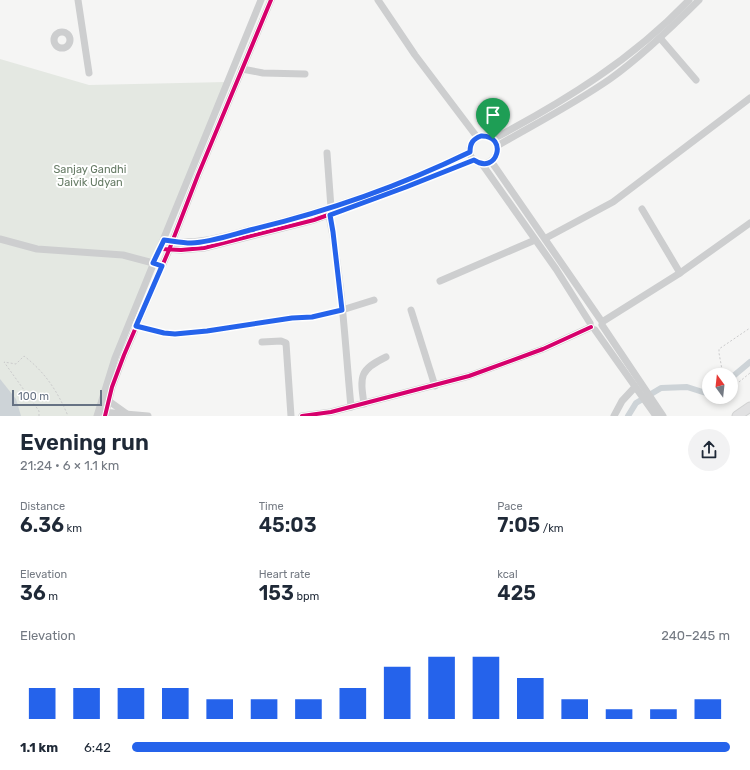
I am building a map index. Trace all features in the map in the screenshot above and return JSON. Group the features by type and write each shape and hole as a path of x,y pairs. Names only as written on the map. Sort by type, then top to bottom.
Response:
{"main road":[{"path":"737,416 750,407"}],"street":[{"path":"78,0 89,73"},
{"path":"106,399 115,358 262,0"},
{"path":"148,416 101,414 271,0"},
{"path":"378,0 415,55 477,137"},
{"path":"493,139 546,110 605,73 651,37 689,0"},
{"path":"497,146 585,95 611,78 660,38 699,0"},
{"path":"70,37 83,35"},
{"path":"660,38 696,80"},
{"path":"242,69 263,74 305,74"},
{"path":"546,238 613,202 750,98"},
{"path":"482,164 491,161 497,155 497,146 493,139 485,136 477,137 471,143 470,152 474,160 482,164 592,326 638,388 663,416"},
{"path":"160,249 181,250 212,246 289,227 432,170 470,152"},
{"path":"327,153 330,211 342,310 351,407"},
{"path":"164,240 192,243 330,211 406,187 474,160"},
{"path":"491,161 546,238 601,322 638,388"},
{"path":"642,209 680,273"},
{"path":"601,322 680,273 750,223"},
{"path":"0,239 37,249 123,255 162,266"},
{"path":"440,281 535,240"},
{"path":"136,326 164,333 175,334 207,331 292,318 312,317 374,300"},
{"path":"410,310 435,386"},
{"path":"592,326 593,319 601,322"},
{"path":"302,416 331,412 469,376 542,349 592,326 600,329 601,322"},
{"path":"262,342 281,341 286,343 291,416"},
{"path":"364,404 362,383 364,372 373,364 386,357"},
{"path":"614,416 622,401 638,388"},
{"path":"106,399 127,415"},
{"path":"650,402 656,416"}],"path":[{"path":"722,368 719,349 750,328"},
{"path":"39,416 39,411 4,362 16,364 24,356 34,363 45,375 60,397 68,416"},
{"path":"738,382 750,374"}],"green space":[{"name":"Sanjay Gandhi Jaivik Udyan","path":"0,59 89,85 226,82 96,416 0,416"}],"shaded area":[{"path":"0,379 16,399 21,416 0,416"}],"waterway":[{"path":"738,372 750,362"},
{"path":"628,416 636,403 661,388 687,387 702,392"}],"cycle path":[{"path":"105,416 112,387 124,355 169,250 198,175 271,0"},
{"path":"160,249 181,250 204,248 314,220 406,187 474,160"},
{"path":"302,416 331,412 469,376 543,349 591,327"}],"route":[{"path":"485,136 493,139 496,142 498,150 497,155 487,163 482,164 474,160 330,215 342,310 312,317 292,318 207,331 175,334 154,331 136,326 162,266 153,263 164,240 192,243 269,226 326,210 432,170 470,152 471,143 477,137 485,136"}]}
